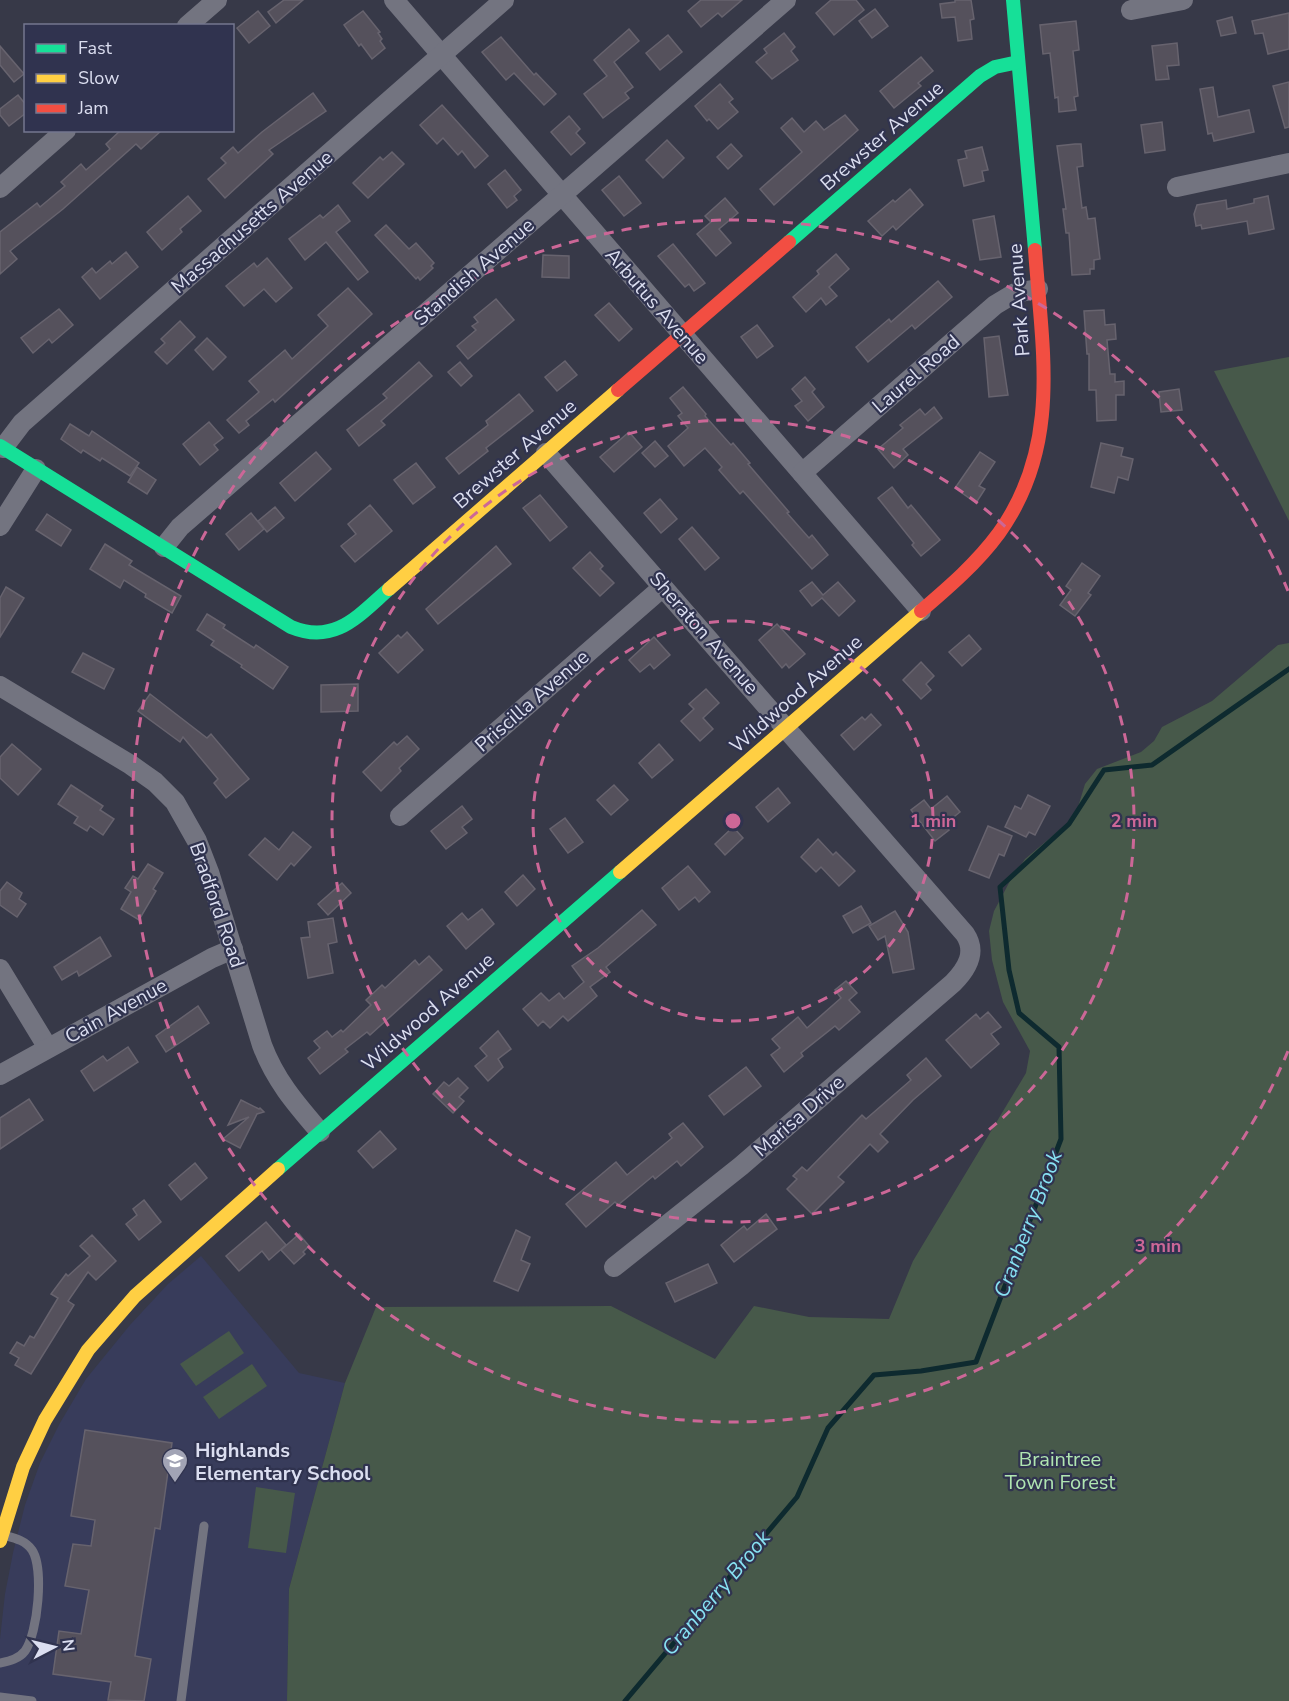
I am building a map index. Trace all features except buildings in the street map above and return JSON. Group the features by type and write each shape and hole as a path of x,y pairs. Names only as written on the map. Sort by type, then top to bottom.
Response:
{"street":[{"path":"190,24 217,0"},
{"name":"Arbutus Avenue","path":"394,0 921,611"},
{"name":"Massachusetts Avenue","path":"2,447 22,423 504,0"},
{"name":"Standish Avenue","path":"164,548 180,527 786,0"},
{"name":"Park Avenue","path":"963,573 986,550 1008,521 1022,495 1037,455 1045,401 1038,289 1013,0"},
{"path":"1131,10 1183,0"},
{"name":"Brewster Avenue","path":"2,447 291,627 309,634 336,631 353,620 980,76 995,67 1018,62"},
{"path":"0,188 64,132"},
{"path":"1177,187 1289,163"},
{"name":"Laurel Road","path":"802,473 995,305 1015,292 1038,289"},
{"name":"Sheraton Avenue","path":"546,453 965,934 969,940 971,954"},
{"path":"0,526 36,468"},
{"name":"Wildwood Avenue","path":"1,1538 20,1475 37,1435 71,1375 107,1326 147,1285 963,573"},
{"name":"Priscilla Avenue","path":"400,816 663,587"},
{"name":"Bradford Road","path":"0,686 131,765 166,791 182,813 197,841 209,872 262,1045 273,1071 287,1093 320,1132"},
{"name":"Cain Avenue","path":"0,1075 212,958 233,949"},
{"name":"Marisa Drive","path":"614,1267 741,1166 953,983 964,969 971,954"},
{"path":"0,969 48,1048"}],"lane":[{"path":"181,1701 204,1526"},
{"path":"0,1663 15,1659 25,1651 28,1645 35,1613 39,1574 36,1558 30,1547 21,1540 1,1538"},
{"path":"0,1697 32,1701"}],"shaded area":[{"name":"Highlands Elementary School","path":"201,1256 299,1373 345,1383 289,1589 287,1701 0,1701 0,1639 5,1594 25,1505 40,1463 86,1379 130,1325 168,1284"}],"green space":[{"path":"1289,357 1289,521 1214,371"},
{"name":"Braintree Town Forest","path":"1289,643 1289,1701 287,1701 289,1589 345,1383 376,1307 611,1306 715,1359 754,1306 809,1317 889,1319 913,1261 1026,1073 1030,1051 1003,1002 992,960 989,931 994,911 1010,881 1025,859 1075,817 1085,784 1097,769 1141,752 1154,741 1162,727 1212,701 1278,645"},
{"path":"229,1331 244,1353 196,1386 180,1364"},
{"path":"252,1364 267,1386 219,1419 203,1397"},
{"path":"256,1487 295,1493 286,1553 248,1548"}],"waterway":[{"name":"Cranberry Brook","path":"625,1701 797,1497 828,1428 874,1375 921,1371 976,1362 1061,1139 1059,1047 1019,1013 1009,970 1000,887 1069,824 1104,770 1152,765 1289,669"}],"traffic: fast":[{"path":"1013,0 1035,250"},
{"path":"789,242 980,76 995,67 1018,62"},
{"path":"0,446 291,627 307,632 333,630 356,618 389,589"},
{"path":"278,1169 620,872"}],"traffic: slow":[{"path":"389,589 618,390"},
{"path":"620,872 921,611"},
{"path":"0,1541 23,1467 45,1420 88,1350 135,1296 278,1169"}],"traffic: jam":[{"path":"618,390 789,242"},
{"path":"921,611 972,565 999,533 1019,500 1032,466 1040,431 1043,396 1043,360 1035,250"}],"place":[{"name":"Highlands Elementary School","path":"175,1484"}]}
